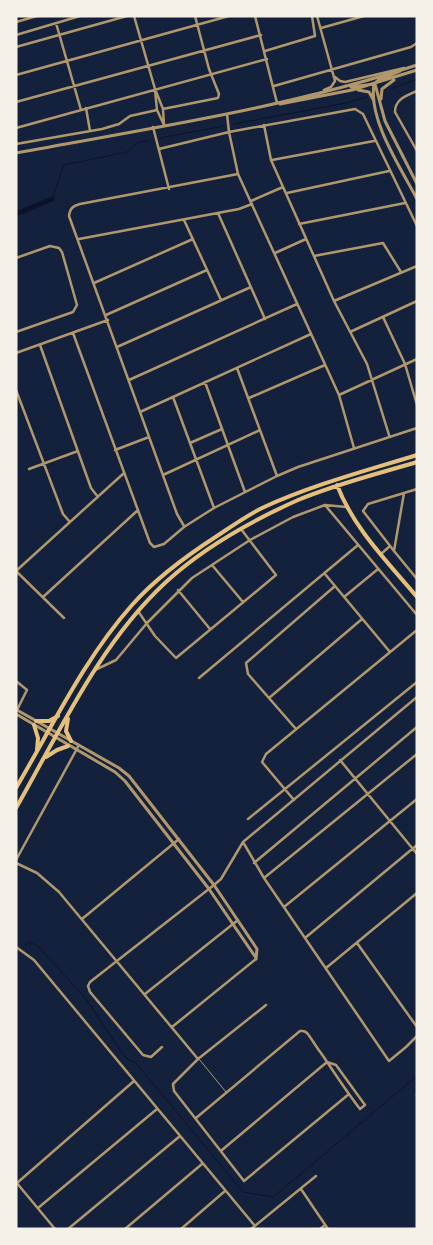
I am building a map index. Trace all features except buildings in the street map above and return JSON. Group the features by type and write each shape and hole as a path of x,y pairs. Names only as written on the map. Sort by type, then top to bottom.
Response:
{"main road":[{"path":"16,788 106,639 132,605 161,576 193,551 260,509 298,493 417,455"},
{"path":"16,808 95,670 138,611 166,582 195,558 241,529 300,499 417,462"},
{"path":"335,481 346,507 356,523 417,597"},
{"path":"37,752 38,738 35,723 49,721 58,716"},
{"path":"68,717 66,730 71,741"},
{"path":"44,759 57,750 68,746"}],"street":[{"path":"16,22 37,16"},
{"path":"16,35 80,16"},
{"path":"16,47 127,16"},
{"path":"134,16 155,89 163,108 164,125"},
{"path":"163,108 218,98 219,94 195,16"},
{"path":"16,75 229,16"},
{"path":"256,16 277,103"},
{"path":"265,52 313,38 317,33 312,16"},
{"path":"317,16 332,69 340,81 345,82 415,66"},
{"path":"321,28 364,16"},
{"path":"56,23 81,110"},
{"path":"16,102 260,35"},
{"path":"274,86 411,47 417,43"},
{"path":"16,128 267,59"},
{"path":"343,88 415,66"},
{"path":"374,84 380,79 405,69"},
{"path":"277,103 352,90 417,70"},
{"path":"314,94 331,87 335,81 335,76"},
{"path":"381,105 382,89 387,83 401,76"},
{"path":"16,153 270,105 370,82 374,84"},
{"path":"374,84 390,131 417,184"},
{"path":"374,84 376,106 382,131 417,199"},
{"path":"155,89 157,110 164,125"},
{"path":"352,90 369,92 376,106"},
{"path":"416,149 395,112 395,105 398,100 417,91"},
{"path":"86,108 90,131"},
{"path":"159,149 228,132 354,109 363,114 374,141 417,226"},
{"path":"16,144 114,126 130,116 157,110"},
{"path":"227,112 228,132 238,174 339,395 354,448"},
{"path":"264,125 271,160 334,301 372,379 389,436"},
{"path":"153,127 169,188"},
{"path":"271,160 374,141"},
{"path":"287,193 389,171"},
{"path":"184,526 177,514 79,239 69,216 70,210 80,204 238,174"},
{"path":"79,239 218,213 251,202 284,187"},
{"path":"299,224 405,203"},
{"path":"218,213 265,318"},
{"path":"184,219 221,300"},
{"path":"94,283 193,239"},
{"path":"275,253 306,239"},
{"path":"314,256 384,242 401,272"},
{"path":"16,258 50,246 59,248 62,252 77,300 76,308 73,312 16,332"},
{"path":"334,301 417,266"},
{"path":"106,315 207,270"},
{"path":"117,347 251,287"},
{"path":"350,332 416,302 417,306"},
{"path":"129,380 297,304"},
{"path":"383,317 405,364 417,405"},
{"path":"16,353 108,320"},
{"path":"73,333 150,543 154,547 164,544 184,526 214,508 277,476 354,448 417,428"},
{"path":"140,412 311,334"},
{"path":"40,344 90,488 98,497"},
{"path":"339,395 417,359"},
{"path":"249,398 325,365"},
{"path":"237,368 277,476"},
{"path":"205,382 245,492"},
{"path":"16,390 63,514 70,522"},
{"path":"172,397 214,508"},
{"path":"190,443 222,429"},
{"path":"163,475 260,430"},
{"path":"115,450 149,437"},
{"path":"29,469 78,451"},
{"path":"64,618 16,571 124,473"},
{"path":"417,489 368,504 364,507 365,515 417,578"},
{"path":"394,551 404,493"},
{"path":"95,670 116,660 178,590 250,540 293,517 325,505 346,507"},
{"path":"325,505 417,615"},
{"path":"43,597 138,510"},
{"path":"138,611 155,636 176,658 276,576 241,529"},
{"path":"199,678 358,545"},
{"path":"381,554 390,546"},
{"path":"212,565 243,603"},
{"path":"344,598 378,569"},
{"path":"325,574 390,652"},
{"path":"296,729 248,674 246,663 335,586"},
{"path":"178,590 210,629"},
{"path":"269,698 362,619"},
{"path":"294,800 261,760 417,630"},
{"path":"16,681 27,690 16,712 50,732 68,746 116,772 125,781 209,889 256,959"},
{"path":"248,819 417,682"},
{"path":"162,1047 151,1057 146,1057 88,989 90,982 118,962 221,879 243,842 417,697"},
{"path":"254,863 417,727"},
{"path":"50,732 79,745 129,776 214,885 257,949 256,959 172,1028"},
{"path":"79,745 16,861 37,873 49,883 82,919 198,1059"},
{"path":"264,878 417,754"},
{"path":"340,760 417,854"},
{"path":"284,907 417,799"},
{"path":"82,919 179,839"},
{"path":"243,842 254,863 389,1061 406,1048 417,1036"},
{"path":"304,938 417,845"},
{"path":"326,968 417,893"},
{"path":"144,994 238,920"},
{"path":"357,943 417,1027"},
{"path":"16,947 34,960 254,1226"},
{"path":"266,1004 198,1059 173,1084 174,1091 244,1180 349,1094"},
{"path":"196,1118 296,1033 304,1031 360,1109 365,1105 336,1065 327,1062"},
{"path":"222,1150 327,1062"},
{"path":"55,1229 16,1182 134,1081"},
{"path":"38,1208 157,1109"},
{"path":"68,1229 180,1136"},
{"path":"125,1229 202,1163"},
{"path":"251,1229 316,1176"},
{"path":"300,1189 328,1229"},
{"path":"180,1229 226,1191"},
{"path":"320,1229 325,1225"}],"lane":[{"path":"198,1059 226,1092"}],"waterway":[{"path":"391,89 417,79"},
{"path":"234,124 346,103 367,97"},
{"path":"159,138 224,126"},
{"path":"52,199 64,165 127,152 137,143 150,140"},
{"path":"16,214 52,199"},
{"path":"25,945 31,942 39,947 86,999 126,1058 136,1063 243,1192 273,1197 417,1076"}]}
